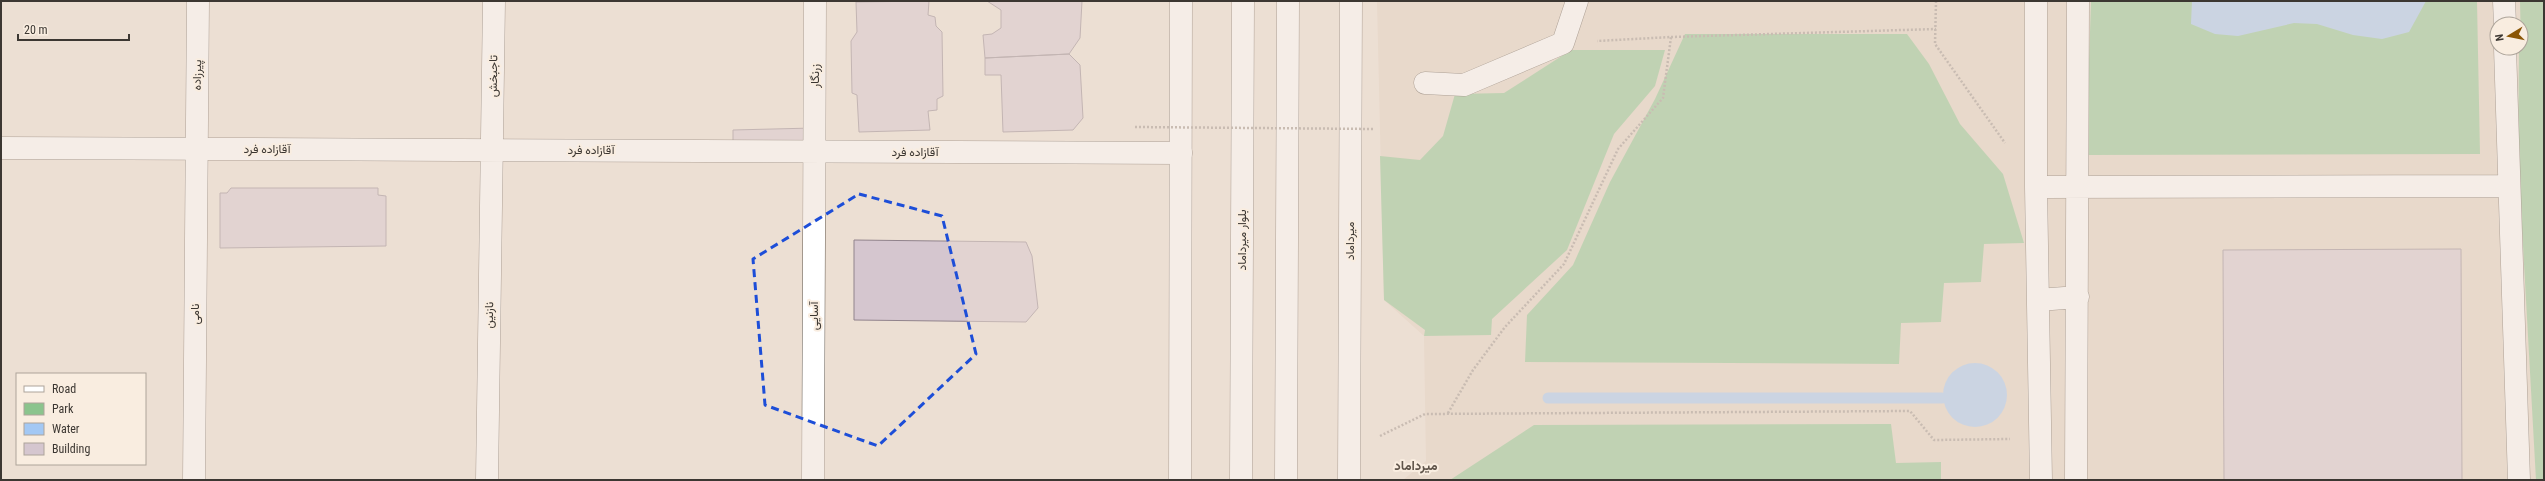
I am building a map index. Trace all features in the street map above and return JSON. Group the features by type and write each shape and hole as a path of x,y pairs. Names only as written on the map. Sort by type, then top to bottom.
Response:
{"street":[{"name":"پیرزاده","path":"196,149 198,1"},
{"name":"تاجبخش","path":"492,150 494,1"},
{"name":"زرنگار","path":"814,151 815,1"},
{"path":"1180,480 1181,1"},
{"name":"بلوار میرداماد","path":"1241,480 1243,1"},
{"path":"1286,480 1288,1"},
{"name":"میرداماد","path":"1349,480 1351,1"},
{"path":"1425,83 1464,85 1563,44 1577,1"},
{"path":"2036,1 2036,186 2041,480"},
{"path":"2076,480 2078,297 2078,1"},
{"path":"2504,1 2504,16"},
{"path":"2505,56 2508,186 2519,480"},
{"name":"آقازاده فرد","path":"1,148 1181,153"},
{"name":"نامی","path":"194,480 196,149"},
{"name":"نازنین","path":"487,480 492,150"},
{"name":"آسایی","path":"813,480 814,151"},
{"path":"2036,186 2508,186"},
{"path":"2038,300 2078,297"}],"path":[{"path":"1936,1 1935,44 2008,148"},
{"path":"1563,44 1672,37 1936,29"},
{"path":"1448,414 1473,370 1505,327 1564,264 1618,149 1663,98 1672,37"},
{"path":"1135,127 1374,129"},
{"path":"1349,451 1425,414 1910,411 1934,440 2040,438"}],"highlighted area":[{"path":"859,194 942,216 976,354 878,446 765,405 753,259"}],"shaded area":[{"path":"1377,1 2544,1 2544,480 1403,480 1426,461 1424,336 1384,300"}],"green space":[{"path":"2091,1 2477,1 2480,154 2086,155"},
{"path":"2520,1 2544,1 2544,480 2536,480 2518,156 2519,56 2529,56 2529,16 2520,16"},
{"path":"1685,34 1907,34 1929,64 1960,124 2003,174 2024,243 1984,244 1981,282 1944,283 1941,322 1901,323 1899,364 1525,362 1527,315 1573,265 1610,182 1655,99"},
{"path":"1571,50 1665,50 1655,86 1614,134 1567,250 1492,319 1491,335 1424,336 1425,330 1384,300 1380,156 1420,160 1443,136 1455,94 1504,93"},
{"path":"1891,424 1896,463 1941,462 1941,480 1450,480 1534,425"}],"water":[{"path":"2192,1 2426,1 2409,32 2382,39 2353,35 2317,24 2294,23 2238,36 2215,34 2191,24"},
{"path":"1969,363 1981,363 1998,372 2005,383 2007,395 2005,407 1998,418 1981,427 1969,427 1957,422 1948,413 1943,401 1943,389 1948,377 1957,368"}],"building":[{"path":"929,1 928,15 935,17 936,26 942,32 943,96 937,99 937,110 928,111 930,130 859,132 857,95 852,93 851,41 857,32 856,2"},
{"path":"987,1 1082,1 1080,38 1069,54 985,58 983,35 992,34 1001,28 1001,10"},
{"path":"1069,54 1080,65 1083,118 1073,130 1003,132 1001,75 985,75 985,58"},
{"path":"813,128 814,151 733,151 733,130"},
{"path":"231,188 378,188 378,195 386,196 386,246 220,248 220,193 227,193"},
{"path":"854,240 1026,242 1032,256 1038,308 1026,322 854,320"},
{"path":"2461,249 2462,480 2224,480 2223,250"}],"waterway":[{"path":"1548,398 1942,398"}],"district":[{"name":"میرداماد","path":"1416,465"}]}
